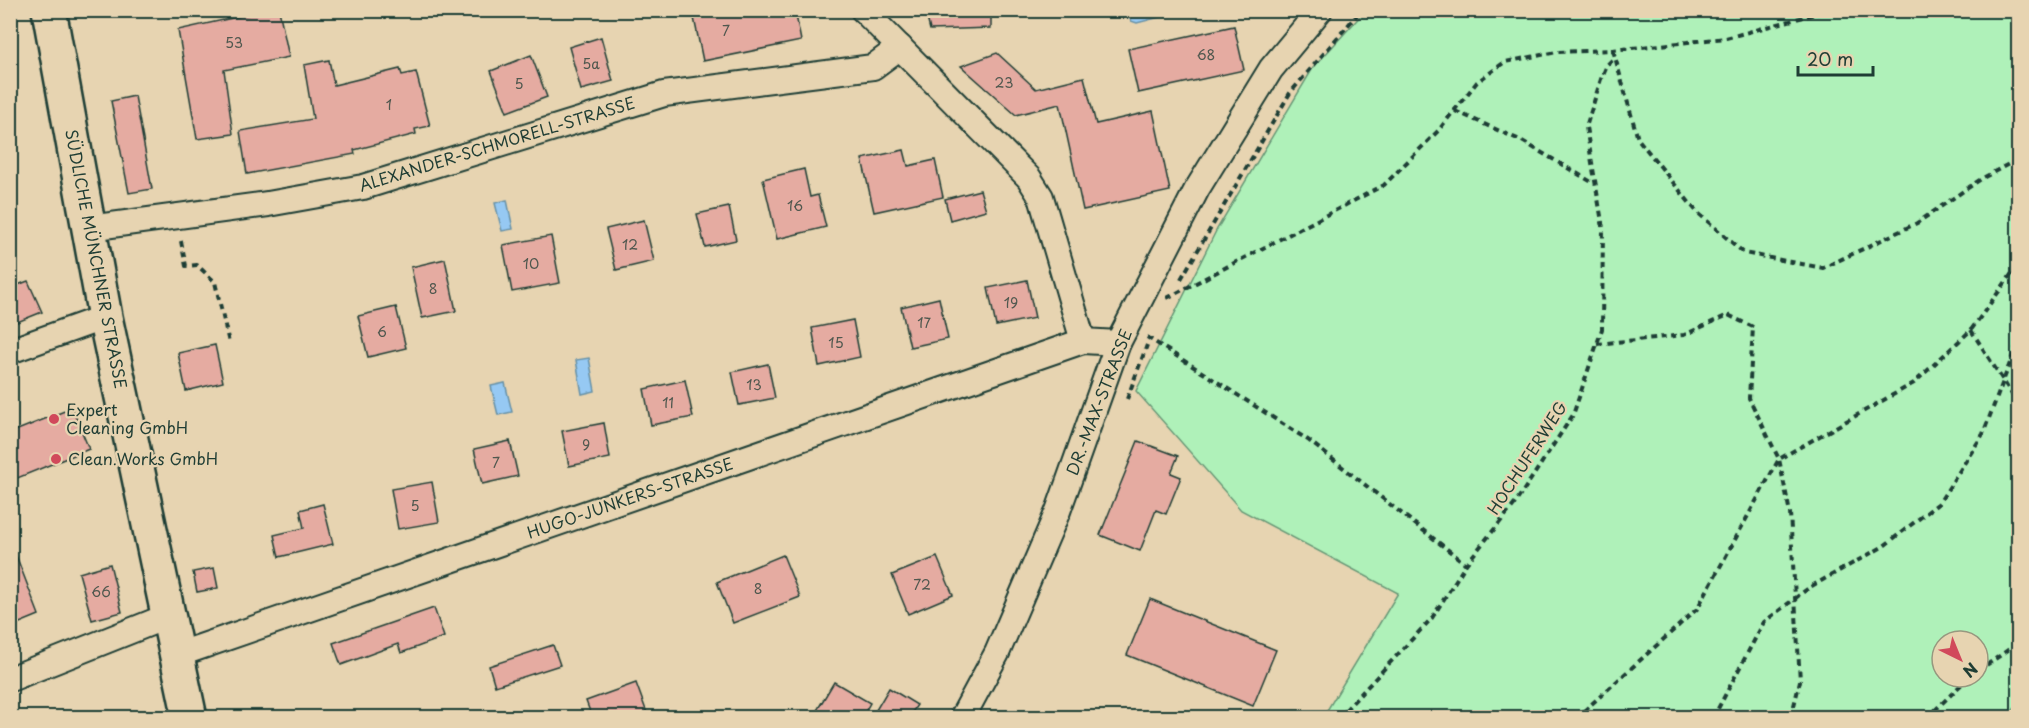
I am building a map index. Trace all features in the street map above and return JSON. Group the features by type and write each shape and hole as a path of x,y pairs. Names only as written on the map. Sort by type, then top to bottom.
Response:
{"main road":[{"name":"SÜDLICHE MÜNCHNER STRASSE","path":"49,10 105,317 190,717"}],"street":[{"path":"863,10 1029,178 1041,197 1083,341 1118,343"},
{"name":"DR.-MAX-STRASSE","path":"962,717 997,653 1059,511 1118,343 1197,189 1271,69 1320,10"},
{"name":"ALEXANDER-SCHMORELL-STRASSE","path":"89,228 268,204 363,187 664,94 873,67 900,47"},
{"path":"10,351 105,317"},
{"name":"HUGO-JUNKERS-STRASSE","path":"177,655 1083,341"},
{"path":"10,678 168,616"}],"path":[{"path":"1164,309 1290,93 1361,10"},
{"path":"1169,299 1384,185 1455,111 1477,82 1505,62 1557,52 1613,50 1726,38 1830,10"},
{"path":"1613,50 1638,139 1696,212 1744,253 1823,268 1917,223 1980,179 2019,159"},
{"name":"HOCHUFERWEG","path":"1338,717 1432,618 1466,564 1514,505 1573,415 1602,329 1603,228 1586,127 1607,65 1614,58"},
{"path":"1455,111 1522,141 1595,184"},
{"path":"176,216 186,266 197,265 215,282 229,343"},
{"path":"1576,717 1697,609 1779,459 1914,383 1971,330 2019,265"},
{"path":"1597,344 1684,334 1728,315 1753,327 1749,398 1779,459 1790,513 1800,681 1791,717"},
{"path":"1125,404 1155,328"},
{"path":"1971,330 2019,404"},
{"path":"1150,338 1308,440 1466,564"},
{"path":"1713,717 1764,622 1796,598 1884,546 1939,503 1983,434 2019,342"},
{"path":"1990,663 2019,643"},
{"path":"1927,717 1957,689"}],"green space":[{"path":"1365,11 2018,11 2018,705 2006,717 1323,717 1398,593 1241,510 1136,391 1217,229 1313,68"}],"water":[{"path":"1133,11 1159,11 1160,17 1137,23 1131,21 1129,17"},
{"path":"507,200 513,229 502,231 495,203"},
{"path":"589,358 595,391 582,394 576,360"},
{"path":"505,383 512,412 498,415 491,386"}],"building":[{"path":"269,10 279,10 289,57 224,70 233,134 197,139 178,30"},
{"path":"708,10 795,10 801,41 703,61 693,13"},
{"path":"925,10 991,10 991,28 930,30"},
{"path":"1234,26 1244,70 1138,93 1128,49"},
{"path":"601,37 613,81 581,90 569,47"},
{"path":"997,53 1036,89 1084,77 1096,124 1153,111 1170,191 1083,210 1060,104 1016,115 961,66"},
{"path":"531,55 547,97 507,112 491,71"},
{"path":"329,60 334,85 400,69 402,75 416,72 430,126 415,129 416,134 354,150 355,154 247,174 240,131 313,119 304,65"},
{"path":"135,96 152,189 129,193 111,101"},
{"path":"904,150 908,166 935,160 943,197 874,212 862,159"},
{"path":"804,169 810,197 818,195 826,227 777,239 763,179"},
{"path":"980,190 986,210 950,220 945,199"},
{"path":"729,207 736,240 705,247 697,214"},
{"path":"644,220 654,261 616,270 606,229"},
{"path":"551,236 560,283 512,292 503,245"},
{"path":"445,259 456,311 422,318 411,267"},
{"path":"1027,280 1035,318 996,326 988,288"},
{"path":"28,281 42,312 10,325 10,288"},
{"path":"939,298 948,339 910,347 901,307"},
{"path":"396,307 406,348 368,357 358,316"},
{"path":"853,320 860,357 819,366 812,328"},
{"path":"215,345 223,382 186,391 178,353"},
{"path":"768,364 775,398 739,405 732,372"},
{"path":"685,380 693,417 651,425 644,389"},
{"path":"72,408 89,449 10,481 10,433"},
{"path":"604,423 610,458 569,466 562,431"},
{"path":"510,441 518,476 482,484 474,449"},
{"path":"1138,441 1178,456 1171,473 1181,477 1166,514 1156,510 1140,551 1100,535"},
{"path":"432,482 439,522 398,529 391,489"},
{"path":"323,504 333,544 279,557 274,535 304,528 300,510"},
{"path":"12,545 39,615 10,627 10,546"},
{"path":"783,555 800,597 733,623 717,582"},
{"path":"937,557 953,595 908,614 892,575"},
{"path":"110,564 122,612 92,620 79,573"},
{"path":"214,568 218,588 197,592 193,572"},
{"path":"1150,599 1276,650 1253,706 1127,655"},
{"path":"434,608 444,637 401,653 398,644 341,665 333,643"},
{"path":"553,645 560,665 495,686 489,666"},
{"path":"834,682 870,703 862,717 813,717"},
{"path":"636,683 647,713 634,717 592,717 586,701"},
{"path":"889,688 917,705 909,717 889,717 876,710"}],"place":[{"name":"Expert Cleaning GmbH","path":"54,419"},
{"name":"Clean.Works GmbH","path":"56,459"}]}
